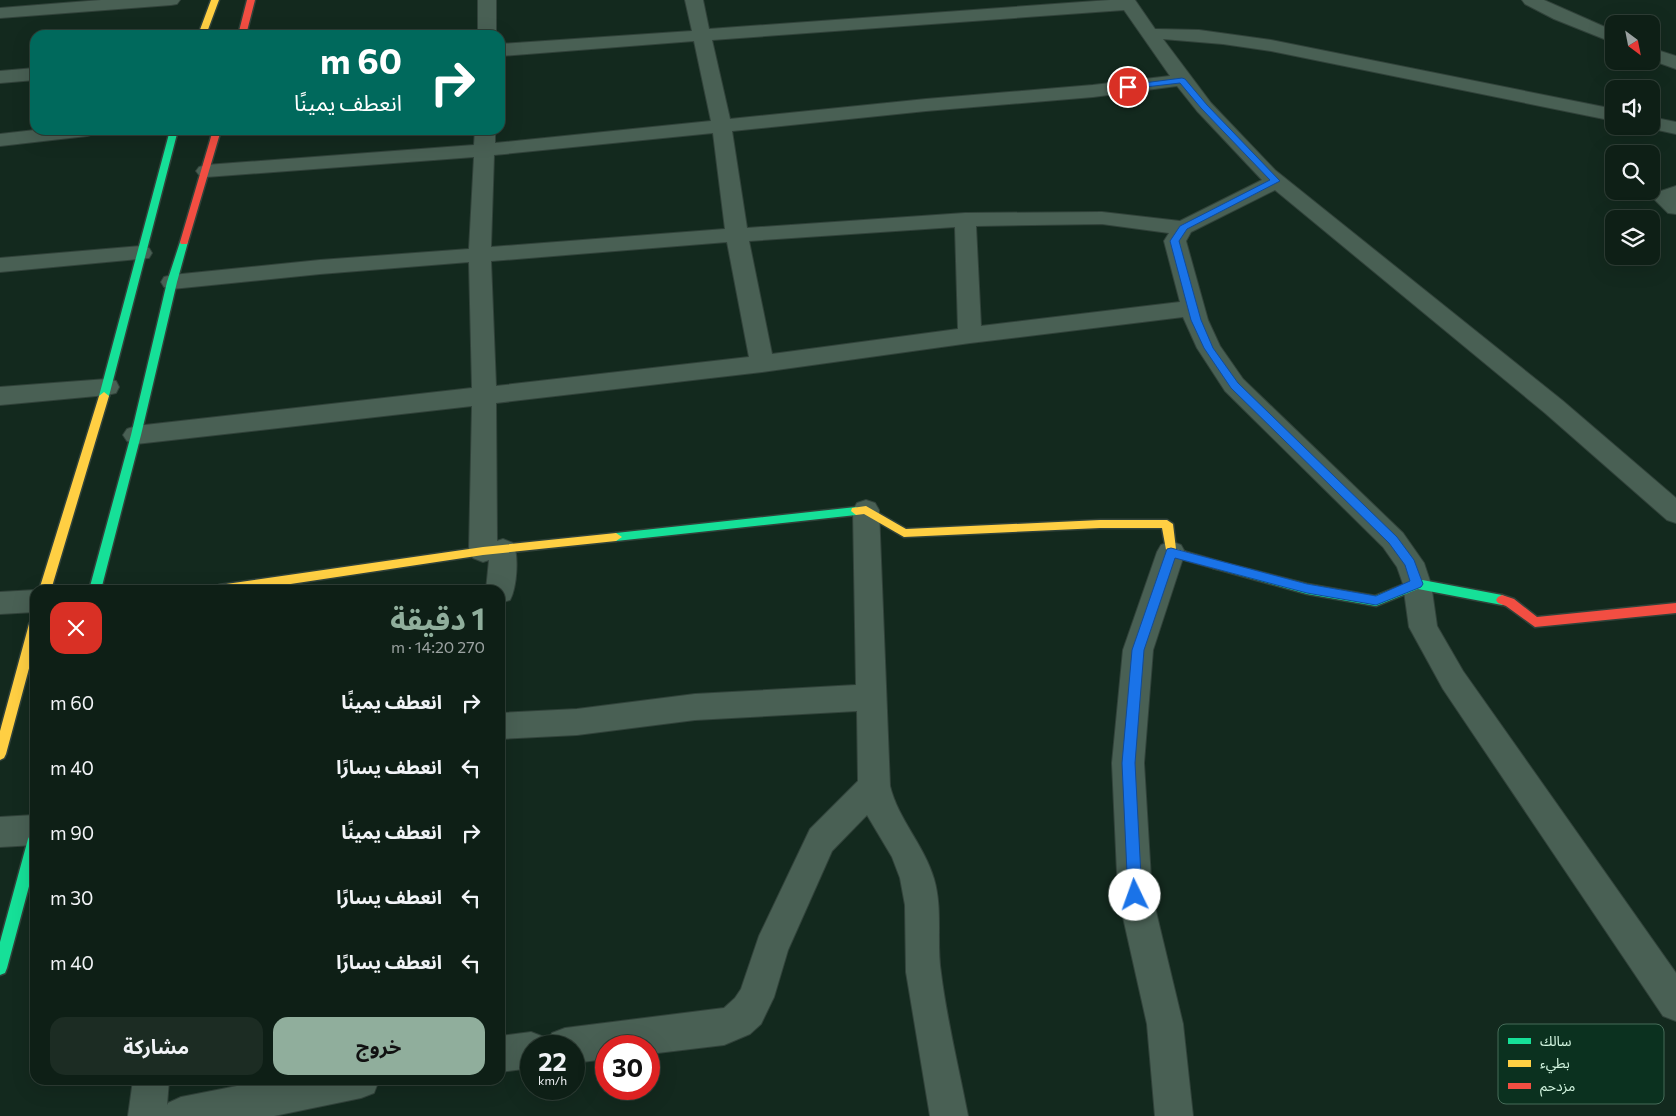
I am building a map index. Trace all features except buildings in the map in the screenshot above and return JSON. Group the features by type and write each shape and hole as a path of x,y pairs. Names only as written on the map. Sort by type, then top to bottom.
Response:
{"main road":[{"path":"204,30 215,0"},
{"path":"243,30 251,0"},
{"path":"47,585 107,387 173,135"},
{"path":"96,585 136,435 172,282 216,135"},
{"path":"254,585 493,551 866,510 904,533 1100,524 1167,524 1171,552 1307,588 1376,601 1417,584 1510,602 1535,622 1676,608"},
{"path":"0,754 30,643"},
{"path":"0,968 30,857"}],"street":[{"path":"2,18 171,0"},
{"path":"487,0 487,30"},
{"path":"694,0 722,127 737,235 762,364"},
{"path":"916,0 922,18"},
{"path":"1532,0 1605,34"},
{"path":"505,50 702,37 1127,2 1182,80 1204,107 1276,181 1554,407 1666,491 1676,513"},
{"path":"1150,34 1176,33 1210,36 1605,113"},
{"path":"1660,57 1676,63"},
{"path":"0,77 30,74"},
{"path":"206,171 485,140 722,127 926,105 1093,92 1182,80"},
{"path":"1660,125 1676,128"},
{"path":"0,140 44,135"},
{"path":"485,140 480,256 484,397 493,551 499,585"},
{"path":"1276,181 1183,228 1175,241 1192,308 1209,348 1234,385 1393,540 1410,563 1417,584 1423,627 1453,680 1676,1002"},
{"path":"1676,192 1668,195 1666,200 1676,208"},
{"path":"172,282 320,267 737,235 964,220 1102,218 1183,228"},
{"path":"964,220 970,335"},
{"path":"0,265 141,253"},
{"path":"136,435 762,364 970,335 1192,308"},
{"path":"0,396 107,387"},
{"path":"866,510 874,786 880,807 905,849 917,878 922,905 922,972 949,1116"},
{"path":"1171,552 1138,650 1128,763 1135,895 1165,1024 1174,1116"},
{"path":"0,603 30,601"},
{"path":"505,726 577,722 695,707 872,697"},
{"path":"585,1043 724,1026 737,1021 748,1011 756,998 771,948 821,840 874,786"},
{"path":"0,832 30,830"},
{"path":"505,1053 520,1051"},
{"path":"147,1116 150,1085"},
{"path":"181,1116 336,1085"}],"traffic: fast":[{"path":"104,396 173,135"},
{"path":"96,585 136,435 172,282 184,242"},
{"path":"616,537 856,511"},
{"path":"1217,565 1307,589 1376,601 1417,584 1502,600"},
{"path":"0,968 30,857"}],"traffic: slow":[{"path":"204,30 215,0"},
{"path":"47,585 104,396"},
{"path":"856,511 866,510 904,533 1100,524 1167,524 1171,552 1217,565"},
{"path":"253,585 483,551 616,537"},
{"path":"0,754 30,643"}],"traffic: jam":[{"path":"243,30 251,0"},
{"path":"184,242 216,135"},
{"path":"1502,600 1510,602 1535,622 1676,608"}],"route":[{"path":"1128,87 1182,80 1204,107 1276,181 1183,228 1175,241 1178,259 1196,320 1209,348 1234,385 1393,540 1410,563 1417,584 1376,601 1307,588 1171,552 1138,650 1128,763 1135,895"}]}
